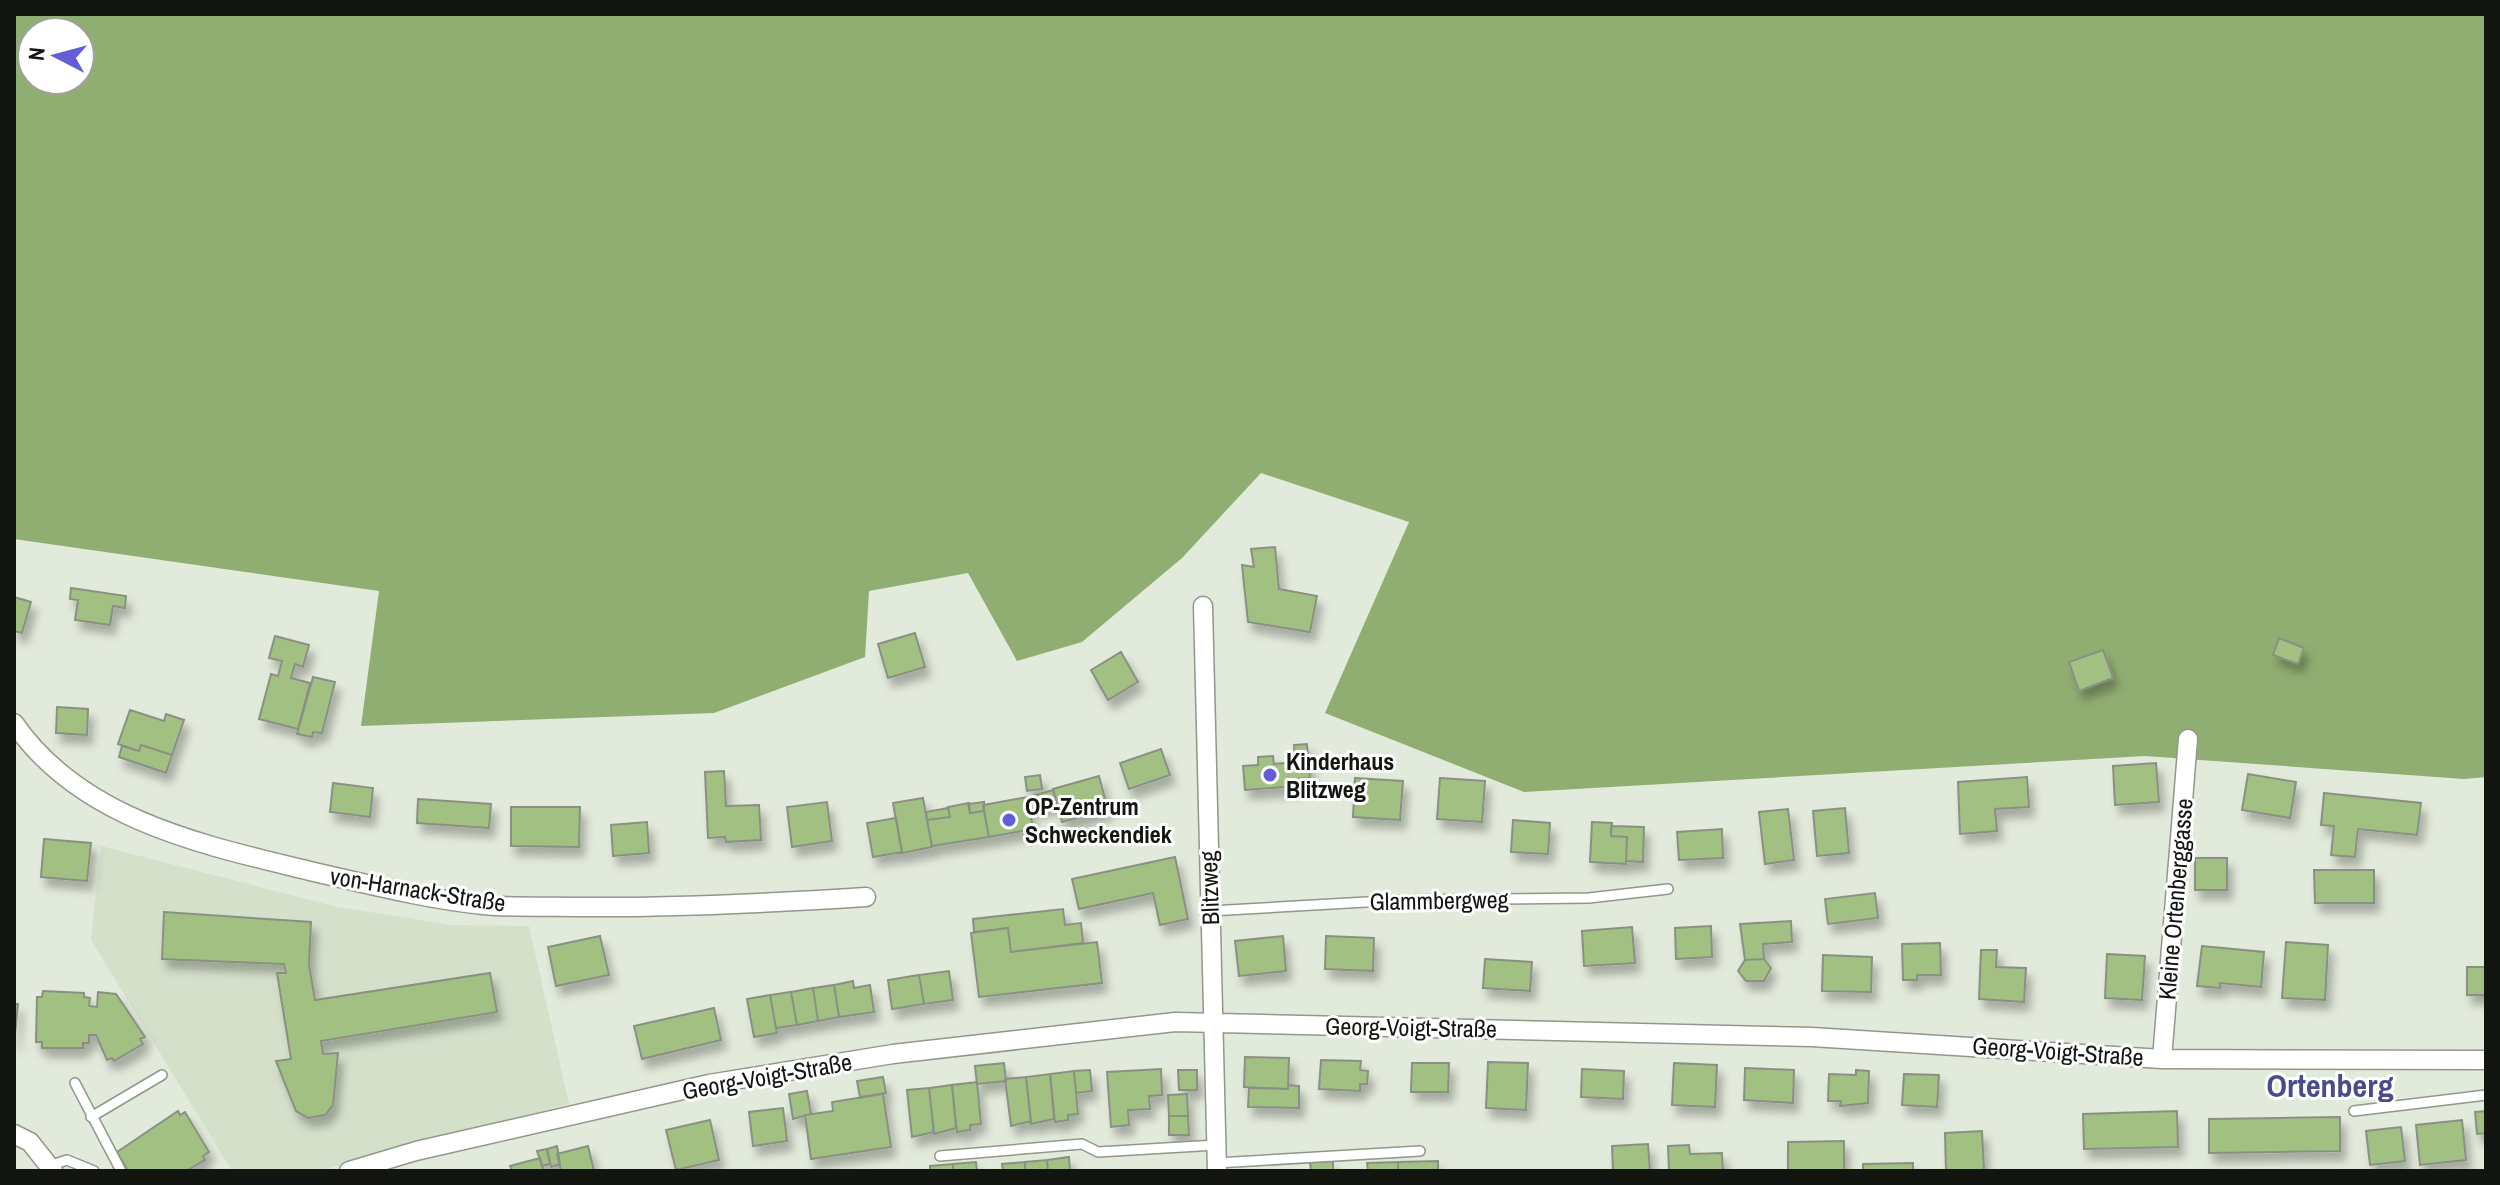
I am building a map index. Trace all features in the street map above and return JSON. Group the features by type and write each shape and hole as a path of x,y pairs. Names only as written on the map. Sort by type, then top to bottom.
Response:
{"street":[{"name":"Blitzweg","path":"1203,606 1217,1159"},
{"name":"von-Harnack-Straße","path":"14,723 30,746 72,785 116,810 193,843 362,883 484,905 689,908 866,897"},
{"name":"Kleine Ortenberggasse","path":"2162,1059 2188,739"},
{"name":"Georg-Voigt-Straße","path":"349,1171 416,1151 709,1084 893,1054 1175,1022 1812,1037 2162,1059 2486,1060"},
{"path":"14,1134 30,1142 51,1168"}],"lane":[{"name":"Glammbergweg","path":"1210,911 1401,900 1589,898 1668,889"},
{"path":"91,1117 162,1075"},
{"path":"75,1083 121,1171"},
{"path":"2354,1111 2486,1095"},
{"path":"940,1156 1082,1144 1098,1152 1217,1159 1420,1151"},
{"path":"51,1168 67,1160 94,1171"}],"shaded area":[{"path":"101,846 333,906 450,925 529,926 569,1104 317,1171 232,1171 91,940"}],"green space":[{"path":"14,14 2486,14 2486,777 2464,779 2145,756 1524,792 1325,713 1409,522 1261,473 1182,558 1082,642 1017,661 968,573 869,591 865,657 714,713 361,726 379,591 14,539"}],"building":[{"path":"1275,547 1279,589 1317,596 1310,632 1248,622 1242,565 1254,567 1251,549"},
{"path":"71,588 126,596 125,608 113,606 110,625 75,620 78,600 70,599"},
{"path":"14,597 31,602 22,633 14,631"},
{"path":"915,633 925,667 888,678 878,644"},
{"path":"275,636 309,645 303,667 295,664 291,678 310,683 298,729 259,719 271,674 278,676 282,661 269,658"},
{"path":"2279,638 2304,648 2298,664 2273,655"},
{"path":"2103,650 2113,678 2079,691 2069,662"},
{"path":"1121,652 1138,682 1108,700 1091,670"},
{"path":"313,677 335,682 322,733 313,732 312,737 297,734"},
{"path":"57,707 88,709 87,735 56,733"},
{"path":"130,710 164,721 166,714 184,720 172,755 141,745 139,751 118,744"},
{"path":"1307,744 1310,778 1297,779 1297,786 1245,790 1243,766 1258,765 1258,757 1273,756 1274,764 1295,762 1294,745"},
{"path":"141,745 172,755 166,773 119,757 122,746 139,751"},
{"path":"1161,749 1170,775 1129,789 1120,763"},
{"path":"2156,763 2159,802 2115,805 2113,766"},
{"path":"724,771 726,806 759,805 761,840 726,842 725,837 708,838 705,772"},
{"path":"2248,774 2296,782 2290,818 2242,810"},
{"path":"1040,775 1042,789 1027,791 1025,777"},
{"path":"1099,776 1108,810 1062,822 1053,789"},
{"path":"2027,777 2029,807 1995,809 1997,831 1960,834 1958,782"},
{"path":"1355,778 1403,781 1400,820 1353,817"},
{"path":"1440,778 1485,781 1482,822 1437,819"},
{"path":"333,783 373,788 370,817 330,812"},
{"path":"1053,790 1057,803 1036,809 1032,796"},
{"path":"2324,793 2421,803 2417,835 2358,829 2355,857 2331,855 2334,826 2321,825"},
{"name":"OP-Zentrum Schweckendiek","path":"1028,797 1033,829 989,837 983,805"},
{"path":"923,798 932,847 902,853 893,803"},
{"path":"418,799 491,804 489,828 417,823"},
{"path":"827,802 832,841 792,847 787,807"},
{"path":"984,802 984,811 970,813 968,804"},
{"path":"969,803 970,813 984,811 989,837 932,846 927,820 950,817 948,807"},
{"path":"511,807 580,807 579,847 511,846"},
{"path":"948,808 950,817 927,820 926,812"},
{"path":"1845,808 1849,853 1817,856 1813,811"},
{"path":"1788,809 1794,860 1765,864 1759,812"},
{"path":"896,818 902,852 873,857 867,823"},
{"path":"1513,820 1550,823 1548,854 1511,852"},
{"path":"647,822 649,853 613,856 611,825"},
{"path":"1592,822 1612,823 1611,836 1627,837 1626,864 1590,862"},
{"path":"1611,826 1644,827 1643,862 1626,861 1627,837 1611,836"},
{"path":"1722,829 1723,858 1679,860 1677,832"},
{"path":"44,839 91,843 87,881 41,877"},
{"path":"1175,857 1188,919 1160,925 1153,893 1079,909 1072,879"},
{"path":"2195,858 2227,858 2227,890 2195,890"},
{"path":"2314,870 2374,870 2374,903 2315,903"},
{"path":"1875,893 1878,918 1828,924 1825,899"},
{"path":"1063,909 1065,925 1081,923 1083,943 1011,952 1008,928 974,932 973,919"},
{"path":"164,912 311,922 309,965 315,1000 490,973 497,1012 321,1041 323,1054 338,1053 333,1105 325,1115 308,1118 296,1111 276,1061 291,1059 277,973 286,973 284,964 162,959"},
{"path":"1791,921 1792,942 1763,944 1764,959 1745,960 1740,924"},
{"path":"1711,926 1712,957 1676,959 1675,928"},
{"path":"1632,927 1635,963 1584,966 1582,931"},
{"path":"1008,928 1011,952 1097,942 1102,983 979,997 971,933"},
{"path":"600,936 609,975 556,986 548,947"},
{"path":"1283,936 1286,971 1239,976 1235,941"},
{"path":"1326,936 1374,938 1373,971 1325,969"},
{"path":"2286,942 2328,945 2325,1000 2282,998"},
{"path":"1940,943 1941,975 1917,975 1917,980 1903,980 1902,944"},
{"path":"2202,946 2264,952 2261,987 2220,983 2220,988 2197,986"},
{"path":"1981,950 1997,950 1996,967 2026,968 2024,1002 1979,999"},
{"path":"2107,954 2145,956 2142,1000 2105,998"},
{"path":"1823,955 1872,957 1871,992 1822,991"},
{"path":"1485,959 1532,962 1530,991 1483,988"},
{"path":"1764,959 1771,968 1764,981 1746,981 1738,971 1745,960"},
{"path":"2467,967 2486,967 2486,995 2467,995"},
{"path":"949,971 953,1000 924,1004 919,975"},
{"path":"919,975 924,1004 892,1009 888,980"},
{"path":"853,981 854,988 870,985 874,1012 839,1017 834,985"},
{"path":"834,985 839,1017 818,1021 813,988"},
{"path":"813,988 818,1021 797,1025 791,992"},
{"path":"43,991 84,993 84,997 90,998 89,1006 97,1007 98,992 116,994 145,1037 140,1039 143,1044 114,1061 112,1058 107,1060 96,1035 89,1035 89,1043 83,1043 83,1048 42,1048 42,1042 36,1042 37,997 42,997"},
{"path":"791,992 797,1025 776,1028 770,995"},
{"path":"770,995 777,1033 754,1037 747,999"},
{"path":"14,1004 18,1004 14,1044"},
{"path":"714,1008 721,1040 642,1059 634,1026"},
{"path":"1245,1057 1289,1058 1288,1089 1244,1087"},
{"path":"1321,1060 1361,1061 1360,1070 1368,1071 1367,1084 1360,1084 1360,1091 1319,1089"},
{"path":"1488,1062 1528,1063 1526,1110 1486,1108"},
{"path":"1004,1063 1006,1081 977,1084 975,1066"},
{"path":"1412,1063 1449,1063 1448,1092 1411,1092"},
{"path":"1674,1063 1717,1065 1715,1107 1672,1105"},
{"path":"1745,1068 1794,1070 1793,1103 1744,1100"},
{"path":"1161,1069 1162,1095 1149,1096 1150,1109 1128,1110 1129,1125 1111,1127 1107,1072"},
{"path":"1582,1069 1624,1071 1623,1099 1581,1097"},
{"path":"1090,1070 1092,1091 1076,1093 1074,1071"},
{"path":"1178,1070 1197,1070 1197,1090 1179,1090"},
{"path":"1856,1070 1869,1071 1868,1103 1840,1106 1841,1101 1828,1101 1829,1074 1856,1075"},
{"path":"1074,1071 1078,1114 1055,1122 1050,1074"},
{"path":"1050,1074 1054,1119 1031,1124 1026,1077"},
{"path":"1904,1074 1939,1075 1937,1107 1902,1105"},
{"path":"883,1077 886,1093 860,1097 857,1081"},
{"path":"1026,1077 1031,1121 1011,1126 1005,1079"},
{"path":"977,1082 981,1124 970,1125 970,1130 957,1132 952,1085"},
{"path":"952,1085 956,1128 934,1134 929,1088"},
{"path":"1288,1085 1299,1086 1299,1108 1248,1107 1249,1088 1288,1089"},
{"path":"929,1088 934,1132 912,1137 907,1090"},
{"path":"807,1091 811,1114 793,1119 789,1094"},
{"path":"883,1094 891,1147 811,1159 805,1115 833,1111 832,1102"},
{"path":"1187,1094 1188,1116 1169,1116 1168,1095"},
{"path":"783,1108 787,1141 753,1146 749,1112"},
{"path":"178,1111 180,1115 185,1112 209,1152 203,1156 205,1160 186,1171 128,1171 117,1152"},
{"path":"2177,1111 2178,1147 2084,1149 2083,1114"},
{"path":"2486,1111 2486,1133 2477,1134 2475,1112"},
{"path":"1169,1116 1188,1116 1189,1135 1169,1135"},
{"path":"2340,1117 2340,1151 2209,1153 2209,1119"},
{"path":"710,1120 719,1160 676,1170 666,1130"},
{"path":"2462,1120 2466,1160 2420,1165 2416,1125"},
{"path":"2401,1127 2405,1161 2370,1165 2366,1131"},
{"path":"1982,1131 1984,1170 1946,1171 1945,1133"},
{"path":"1844,1141 1844,1171 1788,1171 1788,1142"},
{"path":"1648,1144 1650,1171 1613,1171 1612,1146"},
{"path":"1689,1145 1690,1154 1722,1153 1723,1171 1669,1171 1668,1146"},
{"path":"557,1146 560,1164 551,1167 547,1149"},
{"path":"588,1146 594,1171 561,1171 557,1154"},
{"path":"547,1149 550,1164 542,1166 537,1151"},
{"path":"1069,1157 1070,1171 1048,1171 1047,1160"},
{"path":"540,1158 544,1171 512,1171 510,1166"},
{"path":"1047,1160 1048,1171 1025,1171 1025,1162"},
{"path":"1333,1161 1333,1171 1311,1171 1310,1162"},
{"path":"1438,1161 1438,1171 1398,1171 1398,1162"},
{"path":"976,1162 977,1171 953,1171 953,1164"},
{"path":"1025,1162 1025,1171 1003,1171 1002,1164"},
{"path":"1398,1162 1398,1171 1368,1171 1367,1163"},
{"path":"1913,1163 1913,1171 1863,1171 1863,1164"},
{"path":"953,1164 953,1171 930,1171 930,1166"}],"place":[{"name":"Kinderhaus Blitzweg","path":"1270,775"},
{"name":"OP-Zentrum Schweckendiek","path":"1009,820"}],"district":[{"name":"Ortenberg","path":"2330,1085"}]}
